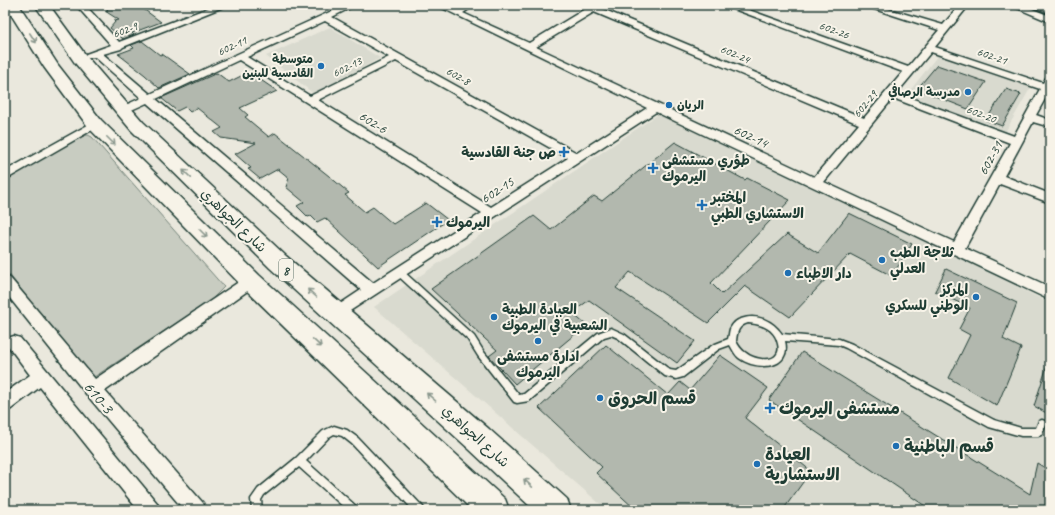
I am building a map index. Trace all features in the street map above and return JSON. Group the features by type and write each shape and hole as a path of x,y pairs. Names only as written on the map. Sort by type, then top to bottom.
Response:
{"main road":[{"name":"8","path":"12,5 52,67 95,124 251,281 494,510"},
{"name":"شارع الجواهري","path":"42,5 89,57 123,110 278,262 480,439 556,510"},
{"path":"1040,5 1050,9"}],"street":[{"path":"80,5 118,47"},
{"name":"602-11","path":"123,110 352,5"},
{"name":"602-14","path":"440,5 1050,294"},
{"path":"456,13 472,5"},
{"name":"602-26","path":"727,5 910,71"},
{"path":"866,5 945,30"},
{"name":"602-29","path":"816,183 965,5"},
{"path":"1014,5 1050,19"},
{"name":"602-9","path":"89,57 118,47 216,6"},
{"path":"529,47 596,7"},
{"name":"602-24","path":"596,7 866,123"},
{"name":"602-8","path":"325,18 578,158"},
{"name":"602-21","path":"929,48 1048,84"},
{"name":"602-6","path":"239,56 491,213"},
{"path":"89,57 149,98 370,290"},
{"name":"602-13","path":"310,100 396,57"},
{"name":"602-31","path":"957,250 1048,84"},
{"name":"602-20","path":"891,94 1017,141"},
{"name":"602-15","path":"336,314 370,290 656,107"},
{"path":"1030,117 1050,124"},
{"path":"5,176 95,124"},
{"path":"997,178 1050,199"},
{"path":"93,390 251,281"},
{"name":"610-3","path":"5,282 93,390 196,510"},
{"path":"14,343 150,510"},
{"path":"5,403 41,376"}],"lane":[{"path":"399,272 471,338 485,360 517,400 526,398 606,332 616,333 621,336 668,373 676,376 716,347 732,341"},
{"path":"746,320 763,322 776,331 781,337 783,350 781,356 768,363 760,363 750,360 742,355 732,341 734,327 739,322 746,320"},
{"path":"781,337 839,342 992,424 1005,429 1038,432 1042,424"},
{"path":"257,510 255,505 258,496 299,461 326,434 334,430 344,433 355,440 420,510"},
{"path":"299,461 354,510"}],"shaded area":[{"name":"متوسطة القادسية للبنين","path":"330,27 380,58 314,94 266,56"},
{"name":"مدرسة الرصافي","path":"938,55 1031,87 1004,134 905,97"},
{"name":"مستشفى اليرموك","path":"663,111 1050,303 1050,510 607,510 374,307"},
{"path":"88,135 92,137 224,287 210,301 91,379 5,269 5,179 81,136"}],"building":[{"path":"102,5 138,5 161,22 132,33 134,35 123,39 110,28 115,22 114,21 119,20 105,11 108,10"},
{"path":"142,41 160,55 162,54 190,74 159,88 118,54 134,48 131,45"},
{"path":"937,65 986,82 968,109 917,89"},
{"path":"249,72 277,91 240,108 248,115 245,117 269,137 275,133 349,193 345,195 365,212 373,207 393,224 426,203 448,220 378,267 325,218 317,222 311,216 308,217 297,206 304,202 286,187 289,178 278,169 260,179 248,169 251,168 235,154 256,143 221,138 214,132 222,128 197,108 190,112 185,107 177,111 161,98 217,73 229,82"},
{"path":"1006,89 1021,94 1002,126 986,120"},
{"path":"675,142 745,180 747,178 790,200 711,283 722,294 787,234 818,253 849,213 912,244 892,276 850,254 790,317 745,286 708,323 630,272 616,288 695,341 677,363 589,300 572,313 586,325 515,384 489,356 497,350 431,289 534,216 551,230 594,196 602,201"},
{"path":"946,269 1017,303 1003,339 1021,348 997,406 949,378 970,335 959,329 970,308 935,291"},
{"path":"606,345 668,395 680,382 690,390 720,355 768,388 745,418 811,471 783,510 636,510 596,473 602,467 539,408"},
{"name":"قسم الباطنية","path":"802,352 1030,494 1037,463 1050,471 1050,510 931,510 769,400"},
{"path":"1048,363 1050,363 1050,415 1034,406"}],"place":[{"name":"متوسطة القادسية للبنين","path":"321,66"},
{"name":"مدرسة الرصافي","path":"968,92"},
{"name":"الريان","path":"669,105"},
{"name":"ص جنة القادسية","path":"564,152"},
{"name":"طؤري مستشفى اليرموك","path":"653,168"},
{"name":"المختبر الاستشاري الطبي","path":"702,205"},
{"name":"اليرموك","path":"437,222"},
{"name":"ثلاجة الطب العدلي","path":"882,260"},
{"name":"دار الاطباء","path":"788,273"},
{"name":"المركز الوطني للسكري","path":"976,297"},
{"name":"العيادة الطبية الشعبية في اليرموك","path":"494,317"},
{"name":"ادارة مستشفى اليرموك","path":"538,341"},
{"name":"قسم الحروق","path":"600,398"},
{"name":"مستشفى اليرموك","path":"770,408"},
{"name":"قسم الباطنية","path":"896,446"},
{"name":"العيادة الاستشارية","path":"757,464"}]}
